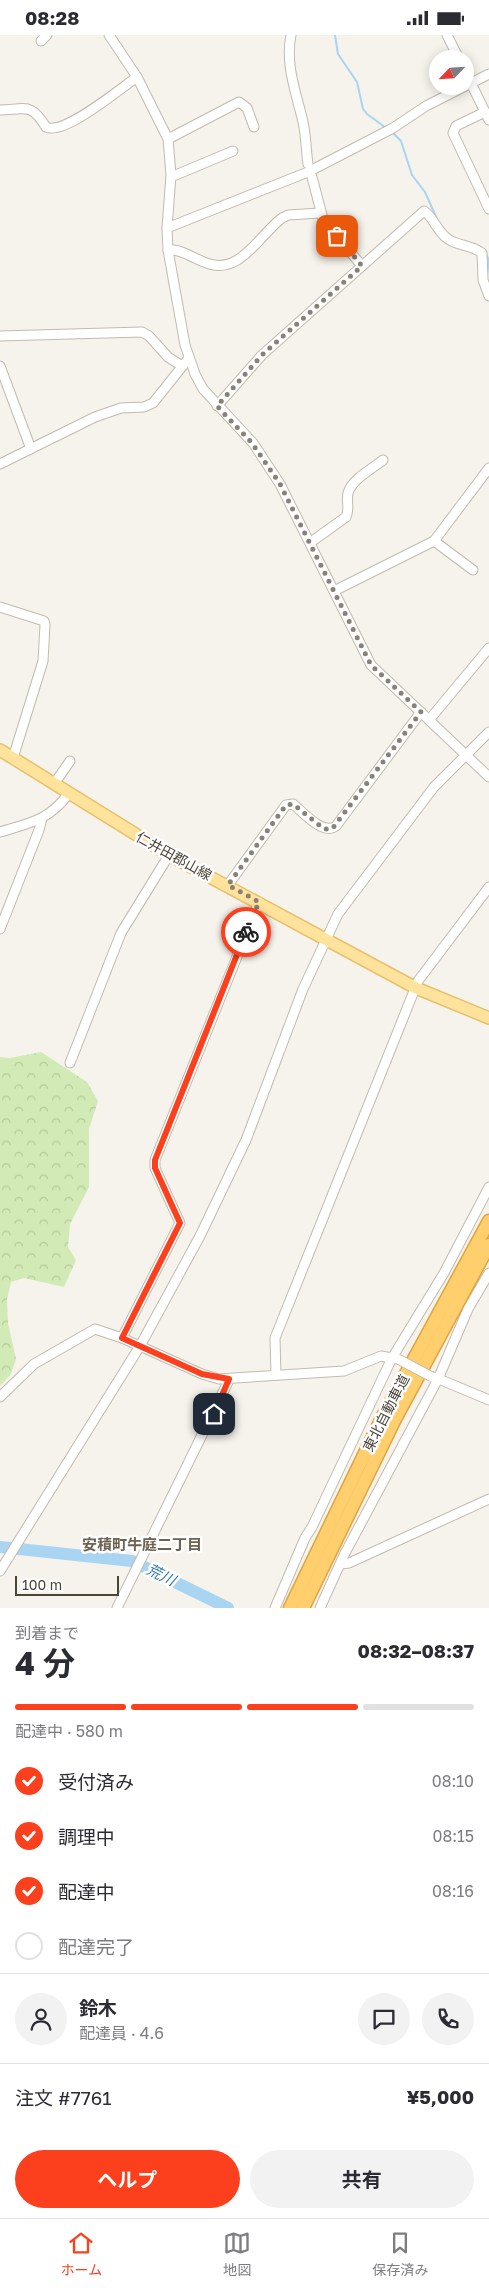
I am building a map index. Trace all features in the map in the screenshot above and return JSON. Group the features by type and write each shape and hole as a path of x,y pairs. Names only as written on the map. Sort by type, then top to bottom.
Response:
{"highway":[{"name":"東北自動車道","path":"290,1608 382,1418 489,1221"},
{"name":"東北自動車道","path":"304,1608 394,1421 489,1245"}],"main road":[{"name":"仁井田郡山線","path":"0,750 169,855 416,987 489,1018"}],"street":[{"path":"109,35 136,77 168,139 171,152 167,228 168,250 189,358 203,389 266,461 310,541 371,665 489,777"},
{"path":"291,35 288,56 295,98 303,124 308,164"},
{"path":"447,35 454,50"},
{"path":"474,82 489,75"},
{"path":"0,109 33,110 39,114 46,127 56,129 78,118 136,77"},
{"path":"474,90 487,116 456,126 453,133 489,209"},
{"path":"167,228 308,172 394,129 426,106 448,95"},
{"path":"168,139 239,102 247,108 254,127"},
{"path":"171,177 234,151"},
{"path":"312,177 320,213 324,221 362,266"},
{"path":"217,406 262,355 426,211 438,230 447,239 457,245 476,249 482,253 483,280 489,296"},
{"path":"168,250 176,250 211,265 226,264 249,253 282,217 320,213"},
{"path":"0,336 142,332 149,336 168,357 182,366"},
{"path":"0,465 95,417 121,408 144,407 153,403 189,358"},
{"path":"0,366 30,449"},
{"path":"310,541 346,517 348,511 347,497 350,489 383,460"},
{"path":"334,591 434,541 489,468"},
{"path":"434,541 473,570"},
{"path":"0,607 38,618 44,621 45,625 43,661 13,758"},
{"path":"429,720 489,648"},
{"path":"228,885 286,805 293,804 324,829 332,829 336,826 421,712"},
{"path":"0,1571 140,1346 200,1236 246,1140 303,989 338,914 407,821 465,754 489,732"},
{"path":"54,784 70,761"},
{"path":"0,832 42,818 55,811 69,793"},
{"path":"0,929 42,818"},
{"path":"70,1063 121,933 169,855"},
{"path":"276,1375 275,1338 416,987 447,941 489,887"},
{"path":"122,1338 180,1223 155,1168 155,1160 259,902"},
{"path":"274,1608 304,1538 312,1527 395,1359 444,1273 489,1187"},
{"path":"320,1608 468,1309 489,1273"},
{"path":"0,1397 34,1364 93,1330 100,1329 208,1377 229,1379 344,1371 381,1356 395,1359 489,1400"},
{"path":"117,1608 229,1379"},
{"path":"341,1563 349,1563 489,1499"}],"green space":[{"path":"41,1052 87,1082 98,1101 89,1129 89,1187 70,1224 68,1247 76,1260 64,1287 24,1278 11,1282 7,1299 8,1323 16,1359 11,1374 0,1386 0,1057 10,1058"}],"waterway":[{"path":"335,35 338,54 357,82 363,109 386,128"},
{"path":"392,132 401,141 412,175 425,192 437,219"},
{"path":"486,253 489,261 487,275"},
{"name":"荒川","path":"0,1547 132,1561 228,1608"}],"way so far":[{"path":"246,932 259,902 228,885 286,805 293,804 324,829 332,829 421,712 371,665 361,648 300,520 280,484 252,443 217,406 262,355 362,266 337,236"}],"district":[{"name":"安積町牛庭二丁目","path":"142,1545"}],"route":[{"path":"214,1414 229,1379 208,1377 122,1338 179,1227 179,1217 154,1163 246,932"}]}
